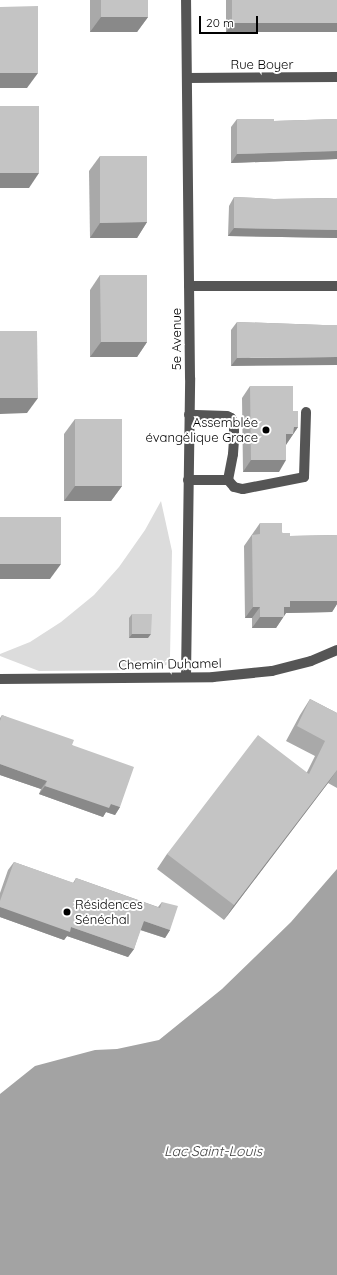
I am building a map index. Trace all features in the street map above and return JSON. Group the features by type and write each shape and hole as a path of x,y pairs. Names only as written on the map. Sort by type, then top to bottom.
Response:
{"street":[{"name":"5e Avenue","path":"186,0 189,286 186,677"},
{"name":"Rue Boyer","path":"187,78 337,77"},
{"path":"189,286 337,286"},
{"path":"188,480 228,480 234,487 243,489 304,477 306,412"},
{"path":"189,415 227,416 231,418 234,423 233,454 228,480"},
{"name":"Chemin Duhamel","path":"0,679 213,677 272,671 311,661 337,650"}],"shaded area":[{"path":"161,501 172,551 170,657 168,664 156,670 39,671 0,656 0,654 30,642 61,622 94,595 119,567 145,530"}],"water":[{"name":"Lac Saint-Louis","path":"337,869 337,1275 0,1275 0,1094 35,1066 95,1050 117,1049 159,1040 222,989 291,922"}],"building":[{"path":"101,0 148,0 148,17 101,17"},
{"path":"232,0 337,0 337,23 232,23"},
{"path":"38,6 38,73 0,73 0,7"},
{"path":"0,106 39,106 39,173 0,173"},
{"path":"237,119 274,119 274,121 337,119 337,151 237,154"},
{"path":"100,156 147,156 147,222 100,223"},
{"path":"234,197 274,199 337,198 337,230 234,228"},
{"path":"100,275 147,275 147,342 101,342"},
{"path":"237,322 337,325 337,357 237,358"},
{"path":"0,331 37,331 38,398 0,398"},
{"name":"Assemblée évangélique Grace","path":"250,386 293,386 293,411 298,411 298,427 294,427 293,434 286,434 286,460 251,460"},
{"path":"75,419 122,419 122,486 75,486"},
{"path":"0,517 61,517 61,564 0,564"},
{"path":"260,523 282,523 282,533 290,533 290,536 337,535 337,601 290,601 290,607 284,607 284,617 260,617 260,607 253,607 252,535 260,534"},
{"path":"132,614 152,614 151,634 132,634"},
{"path":"310,699 337,713 337,770 234,905 167,854 258,735 309,774 325,741 297,726"},
{"path":"2,715 74,740 72,745 134,767 120,807 111,804 109,808 45,786 47,781 0,764 0,721"},
{"name":"Résidences Sénéchal","path":"14,862 74,883 76,878 160,908 162,902 178,906 170,930 144,921 134,949 71,927 70,932 0,907 0,901"}],"place":[{"name":"Assemblée évangélique Grace","path":"266,430"},
{"name":"Résidences Sénéchal","path":"67,912"}]}
